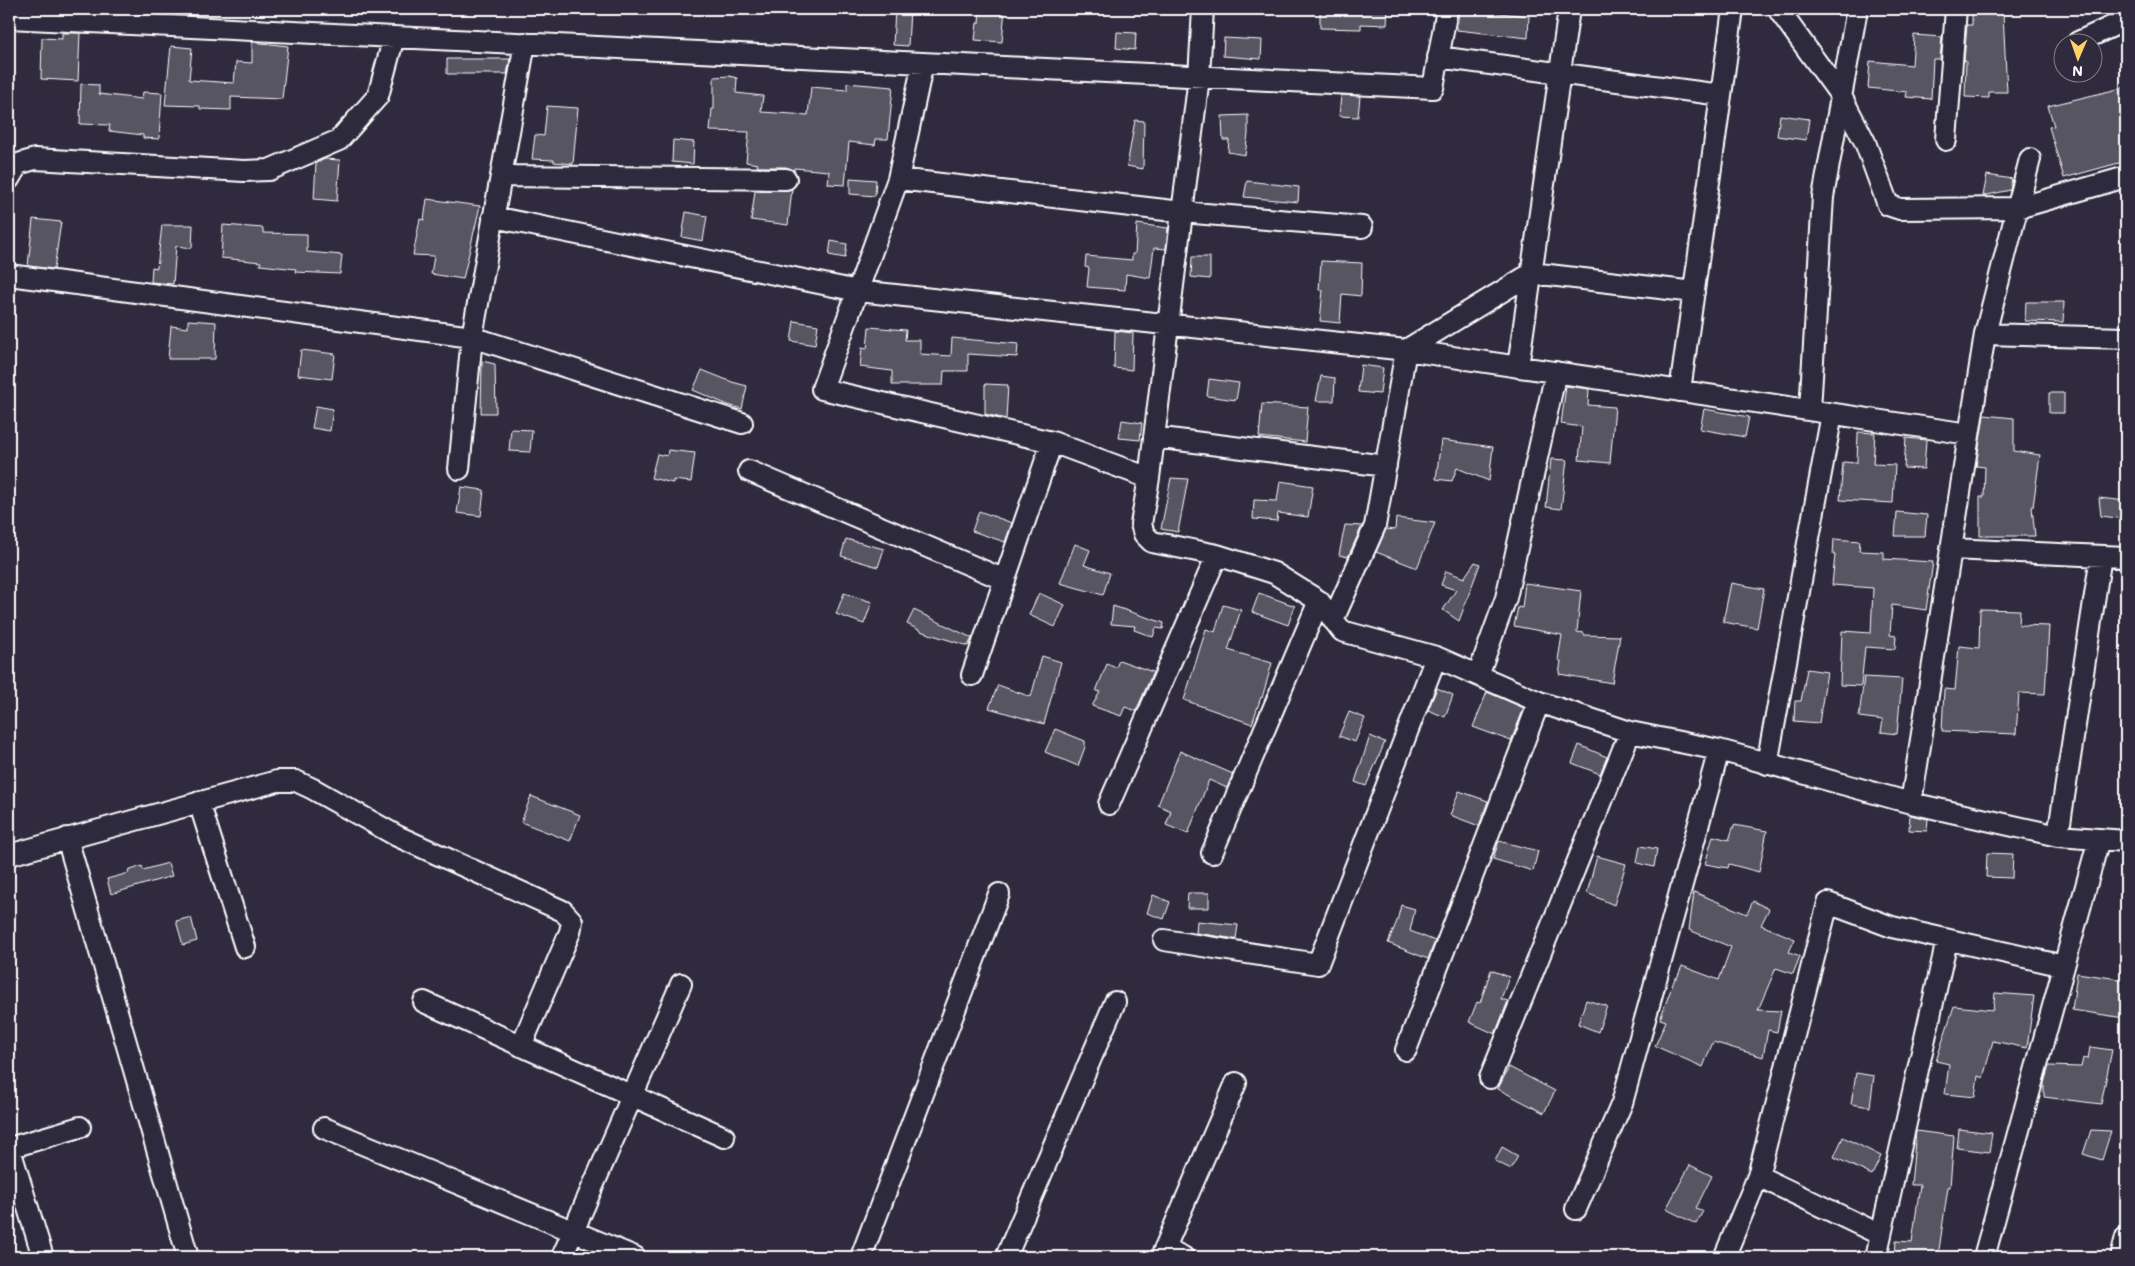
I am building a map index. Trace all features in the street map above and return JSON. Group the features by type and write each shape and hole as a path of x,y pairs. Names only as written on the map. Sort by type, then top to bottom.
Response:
{"street":[{"path":"1202,9 1200,77 1149,478 1141,524 1144,534 1152,542 1217,554 1274,573 1319,601 1342,631 1436,657 1539,702 1630,732 1719,750 1911,803 2058,836 2126,841"},
{"path":"9,18 1434,88 1447,9"},
{"path":"1518,366 1569,9"},
{"path":"1680,391 1733,9"},
{"path":"1778,9 1841,96 1865,142 1888,205 1900,210 2018,208 2126,176"},
{"path":"1810,410 1823,197 1857,9"},
{"path":"1946,140 1956,9"},
{"path":"2100,32 2126,20"},
{"path":"9,179 18,164 35,159 244,171 269,170 339,140 378,96 394,37"},
{"path":"459,469 472,337 524,43"},
{"path":"1438,57 1721,95"},
{"path":"923,63 898,179 822,390 1052,442 1149,478"},
{"path":"1911,803 1985,334 2030,159"},
{"path":"501,176 786,178"},
{"path":"898,179 1182,212 1362,227"},
{"path":"493,218 858,291 1406,350 1969,434"},
{"path":"1333,620 1375,526 1406,350 1532,273 1694,292"},
{"path":"9,275 472,337 742,423"},
{"path":"1985,334 2126,338"},
{"path":"1478,675 1506,598 1556,372"},
{"path":"1767,764 1832,414"},
{"path":"1154,437 1386,466"},
{"path":"972,675 1052,442"},
{"path":"749,472 1005,580"},
{"path":"1950,549 2126,557"},
{"path":"1109,804 1217,554"},
{"path":"2058,836 2101,556"},
{"path":"1212,853 1319,601"},
{"path":"1164,940 1318,964 1436,657"},
{"path":"1406,1050 1539,702"},
{"path":"1490,1078 1630,732"},
{"path":"1576,1210 1622,1103 1719,750"},
{"path":"9,855 277,781 296,782 313,789 397,836 563,911 572,921 570,932 521,1046"},
{"path":"199,802 245,947"},
{"path":"67,838 188,1257"},
{"path":"1984,1257 2099,839"},
{"path":"861,1257 999,894"},
{"path":"1726,1253 1758,1176 1828,903 1892,927 2064,966"},
{"path":"1876,1257 1947,940"},
{"path":"562,1257 681,984"},
{"path":"424,1002 724,1137"},
{"path":"1006,1257 1115,1002"},
{"path":"1183,1257 1163,1253 1236,1083"},
{"path":"43,1257 9,1147 80,1127"},
{"path":"324,1128 634,1257"},
{"path":"1758,1176 1881,1235"},
{"path":"2120,1257 2126,1237"}],"building":[{"path":"895,9 910,9 908,46 893,45"},
{"path":"980,9 1005,9 1002,42 975,40"},
{"path":"1320,9 1388,9 1387,25 1361,24 1361,29 1320,28"},
{"path":"1459,9 1529,16 1528,38 1457,30"},
{"path":"1972,9 1989,9 1989,14 2003,13 2007,92 1989,92 1989,98 1965,97 1966,61 1964,61 1967,25 1972,25"},
{"path":"1117,32 1136,33 1135,50 1116,48"},
{"path":"62,33 80,33 78,81 41,79 42,38 62,39"},
{"path":"1914,35 1942,37 1940,59 1933,59 1931,99 1906,97 1907,92 1868,88 1870,61 1912,65"},
{"path":"1224,38 1262,40 1261,59 1223,56"},
{"path":"252,42 288,46 282,99 231,97 231,110 200,109 200,106 165,105 171,46 192,48 189,80 234,83 236,62 252,63"},
{"path":"447,59 510,59 507,74 447,74"},
{"path":"729,76 737,78 736,93 763,96 761,112 808,115 811,87 847,90 847,83 893,87 888,139 876,139 875,145 849,142 845,185 828,184 829,171 794,168 794,171 786,167 757,167 758,164 746,162 749,132 710,131 712,109 714,109 714,77"},
{"path":"81,84 99,85 99,94 142,99 143,92 162,93 159,139 143,138 143,135 109,131 110,125 80,124"},
{"path":"2126,87 2126,161 2064,178 2049,127 2054,126 2048,106"},
{"path":"1341,95 1360,96 1358,117 1339,116"},
{"path":"547,106 578,108 573,164 554,162 554,160 532,159 535,135 544,136"},
{"path":"1248,115 1245,155 1228,152 1229,140 1223,140 1222,116"},
{"path":"1780,115 1809,119 1806,140 1777,136"},
{"path":"1135,120 1144,121 1143,169 1127,166"},
{"path":"673,140 694,142 693,164 672,162"},
{"path":"325,159 340,160 337,201 314,199 316,163"},
{"path":"1987,175 2012,179 2010,190 1983,196"},
{"path":"850,178 876,180 875,196 850,194"},
{"path":"1247,181 1299,187 1298,202 1244,197"},
{"path":"792,189 788,225 751,220 755,191"},
{"path":"427,199 480,206 463,279 431,274 434,256 413,255 420,219 424,220"},
{"path":"686,212 707,216 703,241 682,237"},
{"path":"33,219 61,222 54,269 28,266"},
{"path":"1137,224 1168,228 1166,249 1154,248 1150,278 1126,274 1125,290 1087,287 1089,268 1085,267 1086,256 1132,260 1132,254 1135,254"},
{"path":"162,225 193,225 192,248 176,246 173,284 151,282 152,267 157,268"},
{"path":"223,225 263,228 263,233 307,234 307,252 342,255 340,274 295,272 296,269 260,265 261,262 221,258"},
{"path":"831,241 847,244 845,258 829,255"},
{"path":"1192,257 1210,257 1210,279 1191,277"},
{"path":"1321,261 1362,263 1361,296 1342,294 1340,323 1320,321 1323,290 1319,290"},
{"path":"2026,302 2064,302 2063,322 2025,321"},
{"path":"188,320 216,322 215,359 168,359 171,326 188,328"},
{"path":"794,321 818,325 815,345 791,341"},
{"path":"869,327 906,330 905,340 920,340 920,354 951,356 952,338 1018,344 1017,357 968,354 968,371 944,371 943,385 892,385 892,371 860,367 862,348 867,349"},
{"path":"1115,331 1133,333 1132,370 1114,368"},
{"path":"301,350 335,354 332,379 298,375"},
{"path":"482,361 495,364 496,413 481,413"},
{"path":"1361,365 1383,368 1380,394 1358,392"},
{"path":"702,370 747,386 742,409 693,390"},
{"path":"1321,376 1335,378 1334,401 1316,401"},
{"path":"1209,379 1239,383 1236,400 1207,396"},
{"path":"985,384 1008,385 1006,419 985,414"},
{"path":"1566,386 1589,389 1588,405 1615,407 1610,463 1579,460 1582,427 1561,424"},
{"path":"2049,393 2064,393 2064,413 2049,413"},
{"path":"1262,404 1308,407 1305,442 1259,437"},
{"path":"316,406 333,409 330,431 312,428"},
{"path":"1704,409 1749,417 1745,437 1700,429"},
{"path":"1984,415 2014,418 2014,451 2040,455 2032,507 2035,536 1980,536 1980,497 1984,497 1985,467 1976,466"},
{"path":"1122,420 1142,423 1140,440 1119,438"},
{"path":"511,429 532,430 530,452 509,451"},
{"path":"1858,432 1875,433 1873,464 1895,465 1893,503 1840,500 1843,462 1857,463"},
{"path":"1906,438 1926,440 1924,469 1904,468"},
{"path":"1441,440 1493,447 1489,481 1457,468 1452,481 1436,479"},
{"path":"668,450 695,453 691,482 673,480 673,483 651,478 657,454 667,456"},
{"path":"1551,459 1567,460 1561,509 1546,507"},
{"path":"1171,478 1188,479 1178,532 1161,529"},
{"path":"1280,481 1313,486 1308,517 1278,513 1277,521 1253,519 1254,500 1277,501"},
{"path":"461,487 484,490 481,516 457,513"},
{"path":"2099,498 2126,501 2126,519 2101,516"},
{"path":"979,511 1012,523 1005,542 972,531"},
{"path":"1897,512 1927,515 1925,536 1895,536"},
{"path":"1396,518 1435,523 1417,568 1376,552 1386,529 1395,530"},
{"path":"1345,525 1362,526 1348,557 1339,555"},
{"path":"846,539 884,549 878,567 841,556"},
{"path":"1834,539 1860,541 1859,551 1884,552 1884,559 1933,562 1926,610 1892,605 1890,635 1896,636 1895,649 1865,647 1861,686 1840,685 1842,631 1871,633 1873,588 1832,585 1835,555 1833,555"},
{"path":"1075,544 1090,550 1084,565 1110,573 1103,595 1060,583"},
{"path":"1475,562 1480,564 1459,621 1443,610 1456,590 1441,585 1446,571 1464,578"},
{"path":"1525,583 1581,591 1577,632 1584,633 1584,635 1620,636 1612,683 1559,674 1561,661 1558,660 1562,635 1514,626 1518,607 1522,608"},
{"path":"1731,583 1764,589 1757,628 1723,622"},
{"path":"844,593 872,602 864,624 836,614"},
{"path":"1039,593 1065,605 1055,627 1029,615"},
{"path":"1259,593 1295,606 1288,625 1252,612"},
{"path":"1223,605 1241,610 1228,650 1272,663 1252,724 1184,700 1206,629 1215,632"},
{"path":"1113,606 1164,623 1163,629 1156,628 1153,637 1134,630 1135,626 1111,624"},
{"path":"1980,609 2020,610 2019,625 2049,626 2045,694 2019,693 2016,734 1942,731 1944,689 1955,690 1959,646 1979,648"},
{"path":"914,610 972,638 968,646 923,632 907,624"},
{"path":"1042,656 1061,662 1044,724 989,708 998,685 1031,697"},
{"path":"1119,660 1153,672 1136,711 1125,707 1121,716 1092,706 1100,692 1096,691 1107,664 1116,668"},
{"path":"1807,669 1827,672 1819,723 1794,721 1795,701 1801,701"},
{"path":"1864,677 1902,679 1897,734 1881,732 1883,720 1859,717"},
{"path":"1437,688 1453,695 1445,717 1428,710"},
{"path":"1487,692 1524,708 1511,741 1473,727"},
{"path":"1349,712 1365,718 1355,742 1339,736"},
{"path":"1055,729 1085,741 1085,747 1078,766 1045,752"},
{"path":"1370,736 1385,742 1366,786 1355,782"},
{"path":"1579,745 1607,757 1600,774 1572,763"},
{"path":"1180,751 1233,774 1227,788 1209,780 1188,834 1166,825 1171,811 1158,805"},
{"path":"1459,791 1488,801 1479,826 1450,815"},
{"path":"531,796 580,815 570,841 521,822"},
{"path":"1910,815 1928,819 1927,831 1909,830"},
{"path":"1734,825 1767,831 1759,872 1729,864 1728,868 1705,864 1713,836 1729,840"},
{"path":"1499,841 1538,851 1533,871 1493,859"},
{"path":"1640,846 1657,849 1654,867 1637,863"},
{"path":"1987,853 2013,854 2012,878 1986,877"},
{"path":"1597,856 1626,864 1614,905 1587,893"},
{"path":"168,863 172,876 111,894 107,879 129,873 128,871 142,866 143,870"},
{"path":"1694,892 1747,914 1753,901 1769,909 1761,925 1795,939 1789,952 1800,956 1793,974 1776,968 1758,1010 1781,1011 1777,1032 1768,1030 1763,1057 1713,1042 1703,1067 1655,1046 1666,1021 1660,1019 1675,978 1677,978 1682,966 1719,980 1731,947 1689,930"},
{"path":"1188,893 1209,893 1209,908 1187,908"},
{"path":"1153,895 1170,902 1164,919 1147,913"},
{"path":"1401,905 1415,909 1410,931 1435,941 1428,959 1388,943"},
{"path":"191,917 197,941 183,945 176,921"},
{"path":"1197,921 1238,925 1236,939 1196,933"},
{"path":"1491,970 1509,977 1501,999 1508,1001 1495,1034 1469,1022 1477,1002 1480,1003"},
{"path":"2077,973 2126,980 2124,1018 2072,1010"},
{"path":"1995,993 2034,996 2027,1048 1993,1041 1983,1078 1978,1076 1975,1097 1945,1094 1949,1064 1936,1061 1954,1006 1993,1010"},
{"path":"1586,1000 1607,1006 1598,1032 1578,1024"},
{"path":"2090,1047 2112,1050 2101,1104 2044,1097 2044,1083 2049,1066 2081,1067 2083,1058 2088,1059"},
{"path":"1509,1067 1555,1091 1544,1113 1498,1089"},
{"path":"1856,1073 1874,1076 1870,1107 1851,1104"},
{"path":"1959,1129 1992,1133 1989,1152 1957,1148"},
{"path":"2091,1130 2111,1131 2102,1160 2083,1154"},
{"path":"1916,1131 1954,1136 1950,1187 1948,1187 1938,1257 1895,1256 1896,1241 1912,1242 1920,1185 1911,1185"},
{"path":"1843,1137 1881,1156 1872,1175 1834,1157"},
{"path":"1502,1147 1518,1156 1511,1169 1495,1161"},
{"path":"1690,1165 1712,1176 1696,1208 1703,1211 1696,1224 1666,1209"}]}
